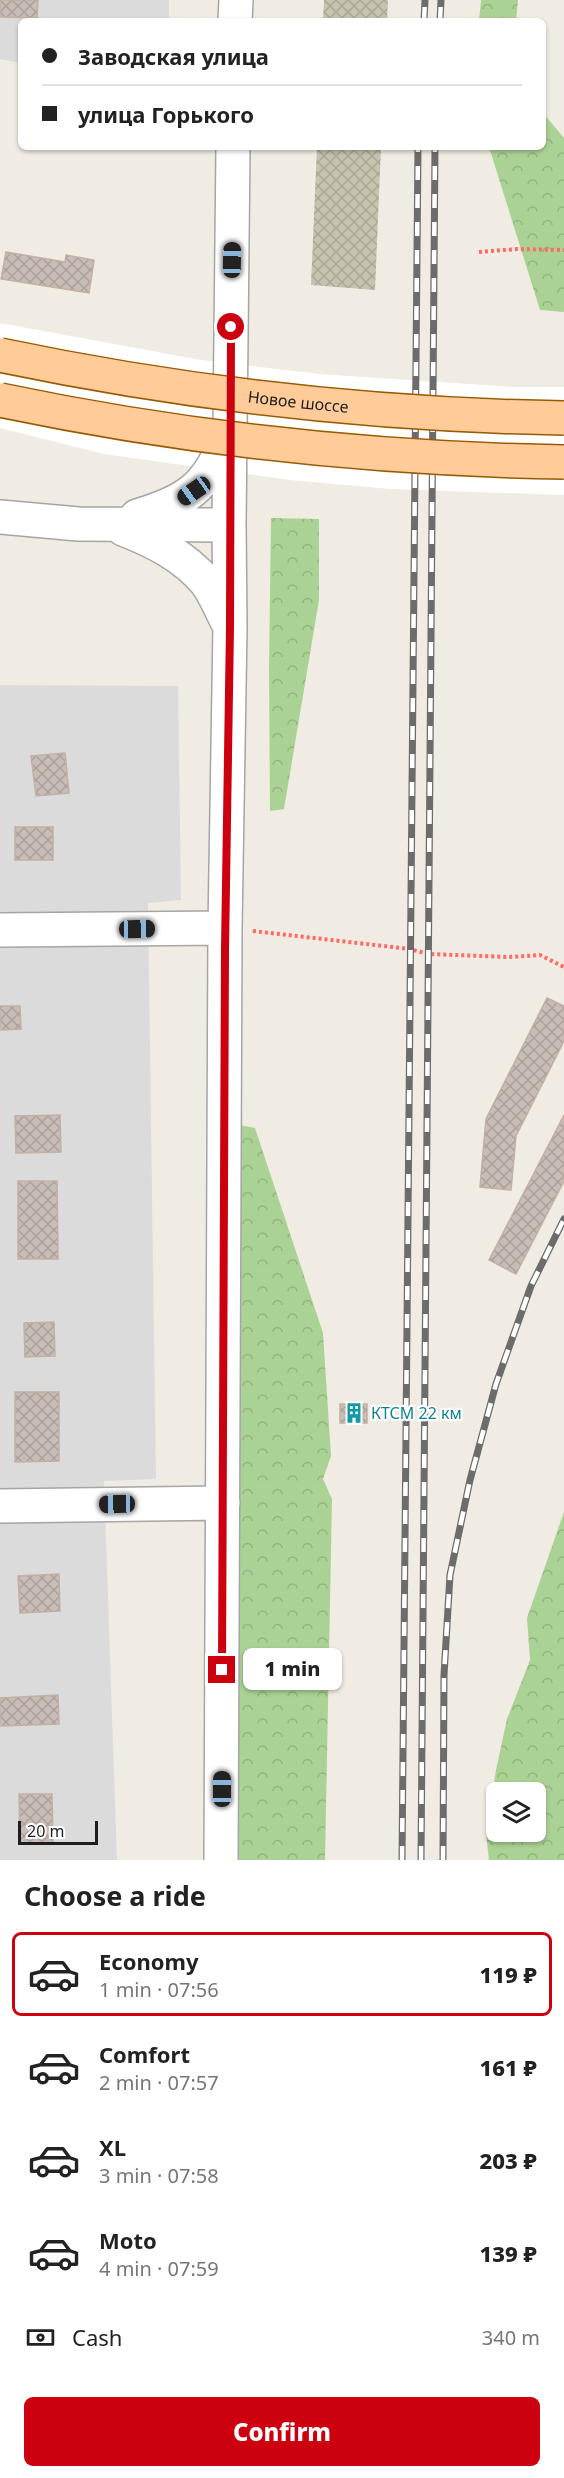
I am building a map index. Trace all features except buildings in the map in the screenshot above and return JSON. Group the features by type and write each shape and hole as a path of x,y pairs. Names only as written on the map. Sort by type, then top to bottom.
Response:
{"main road":[{"name":"Новое шоссе","path":"0,355 80,372 197,391 315,405 423,414 564,418"},
{"path":"0,400 71,415 190,435 420,458 564,462"}],"street":[{"path":"235,18 236,0"},
{"path":"221,1860 225,928 230,627 233,150"},
{"path":"112,524 167,507 194,491 206,479 219,457 231,424"},
{"path":"0,517 78,524 229,525"},
{"path":"112,524 159,543 192,567 207,583 230,627"},
{"path":"0,930 225,928"},
{"path":"0,1506 223,1503"}],"path":[{"path":"479,252 517,249 564,250"},
{"path":"225,928 410,949 428,954 540,955 564,967"}],"shaded area":[{"path":"0,0 169,0 169,18 18,18 18,62 0,59"},
{"path":"324,0 388,0 387,18 323,18"},
{"path":"317,150 381,150 375,290 311,285"},
{"path":"0,685 178,686 181,900 148,903 156,1479 104,1481 117,1860 0,1860"}],"green space":[{"path":"481,0 518,0 516,18 479,18"},
{"path":"546,117 564,138 564,312 540,310 490,150 546,150"},
{"path":"271,518 319,519 319,600 284,809 270,811 269,669"},
{"path":"239,1125 255,1128 323,1333 331,1456 323,1479 332,1499 325,1860 233,1860"},
{"path":"564,1512 564,1860 489,1860 487,1842 546,1842 546,1782 494,1782 507,1719 530,1660 527,1618"}],"pier":[{"path":"0,323 201,360 319,374 513,387 564,387 564,495 390,489 290,480 104,454 0,428"}],"railway":[{"path":"424,18 425,0"},
{"path":"440,18 441,0"},
{"path":"402,1860 418,150"},
{"path":"421,1860 435,150"},
{"path":"443,1860 444,1675 450,1575 470,1480 496,1384 531,1286 564,1219"}],"place":[{"name":"КТСМ 22 км","path":"354,1413"}],"route":[{"path":"222,1670 225,949 230,627 231,327"}]}
